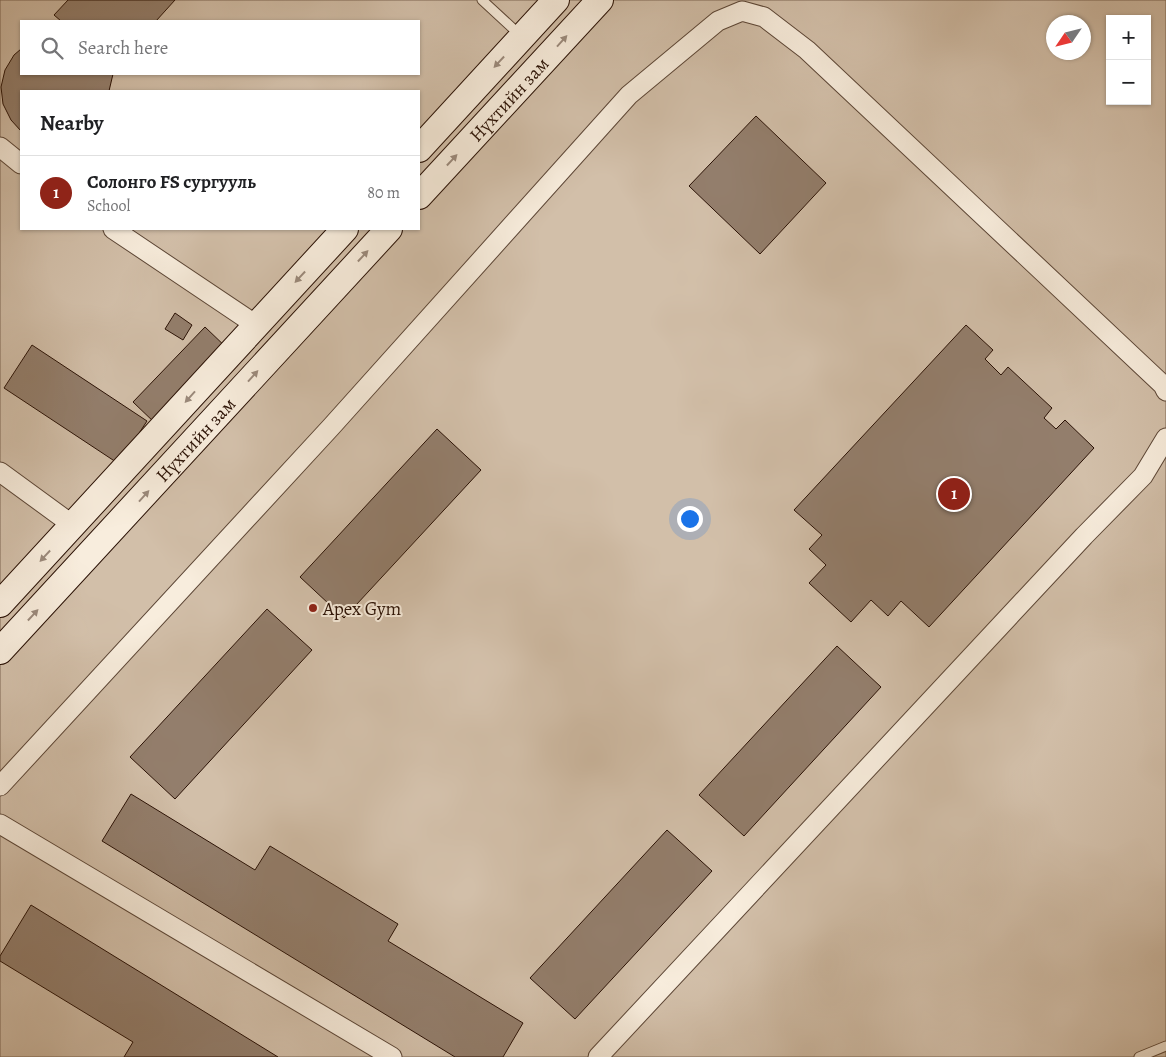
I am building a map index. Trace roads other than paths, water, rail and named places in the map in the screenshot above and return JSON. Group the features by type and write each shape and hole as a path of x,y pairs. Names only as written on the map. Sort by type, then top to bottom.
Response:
{"main road":[{"name":"Нүхтийн зам","path":"420,148 556,0"},
{"name":"Нүхтийн зам","path":"420,195 600,0"},
{"name":"Нүхтийн зам","path":"0,604 74,526 344,230"},
{"name":"Нүхтийн зам","path":"0,651 388,230"}],"street":[{"path":"0,786 331,427 628,95 737,5 764,17 807,50 1163,385 1166,391"},
{"path":"0,147 20,163"},
{"path":"114,230 256,325"},
{"path":"598,1057 1084,536 1143,476 1166,438"},
{"path":"0,472 74,526"},
{"path":"0,824 392,1057"}],"lane":[{"path":"482,0 522,37"},
{"path":"1138,1057 1166,1046"}],"place":[{"name":"Солонго FS сургууль","path":"954,494"},
{"name":"Apex Gym","path":"313,608"}]}
